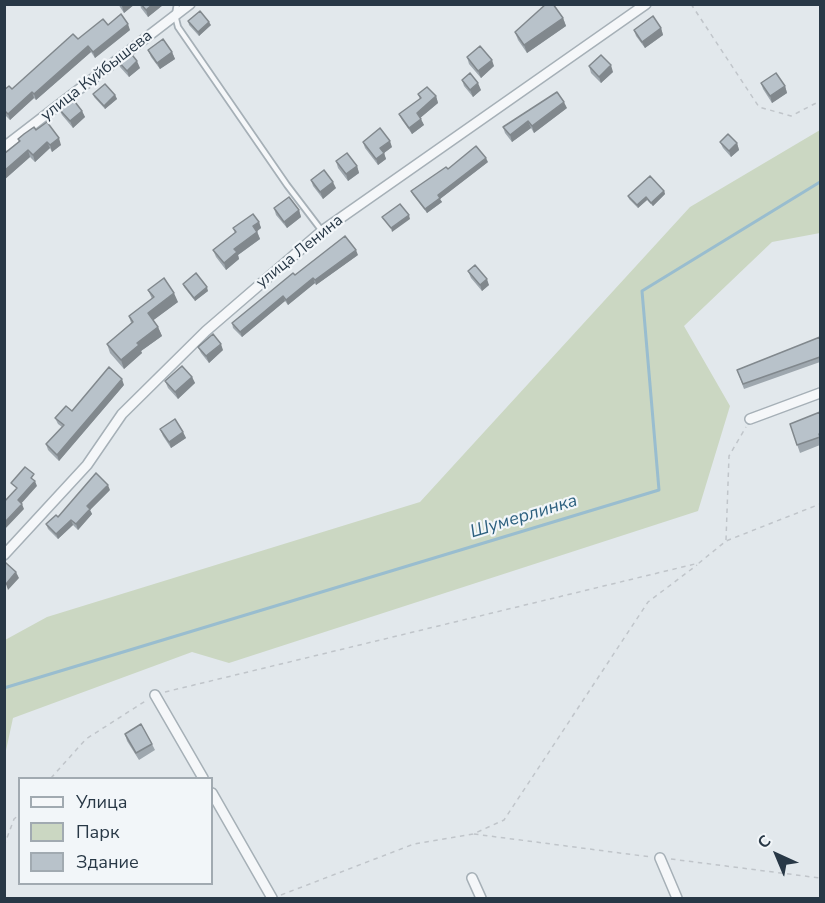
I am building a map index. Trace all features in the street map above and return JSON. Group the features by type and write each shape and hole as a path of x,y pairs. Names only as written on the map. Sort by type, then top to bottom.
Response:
{"street":[{"name":"улица Куйбышева","path":"4,147 190,4"},
{"name":"улица Ленина","path":"4,555 87,465 122,414 185,350 322,231 646,4"},
{"path":"750,419 820,393"},
{"path":"155,695 202,777"},
{"path":"213,795 272,898"},
{"path":"660,858 677,898"},
{"path":"472,878 481,898"}],"lane":[{"path":"177,4 175,15 184,36 287,185 322,231"}],"path":[{"path":"691,4 759,106 791,116 820,101"},
{"path":"726,541 729,456 750,419"},
{"path":"272,898 414,844 473,834 504,820 648,602 726,541 820,504"},
{"path":"52,777 86,739 155,695 699,563"},
{"path":"4,846 14,819 18,816"},
{"path":"473,834 820,878"}],"green space":[{"path":"820,130 820,233 772,242 684,326 730,406 698,511 229,663 192,652 13,718 5,755 5,640 47,617 420,502 690,207"}],"building":[{"path":"141,4 153,4 146,10"},
{"path":"546,4 553,4 563,18 524,45 515,32"},
{"path":"200,11 209,22 198,32 188,21"},
{"path":"121,14 128,24 93,52 88,46 8,114 4,110 4,90 9,86 12,89 73,34 78,39 103,19 108,25"},
{"path":"653,16 661,28 642,42 634,30"},
{"path":"163,39 172,52 157,63 148,50"},
{"path":"480,46 492,60 478,71 467,57"},
{"path":"129,51 137,61 127,71 117,60"},
{"path":"601,55 611,65 599,77 589,66"},
{"path":"470,73 478,83 470,90 462,80"},
{"path":"776,73 785,86 770,96 761,83"},
{"path":"105,84 115,95 104,106 93,94"},
{"path":"427,87 436,96 417,113 421,119 409,128 399,114 421,98 418,94"},
{"path":"557,92 564,102 532,126 528,121 510,135 503,127"},
{"path":"72,98 82,111 70,121 59,109"},
{"path":"47,122 59,138 50,145 47,142 33,155 28,150 4,171 4,154 20,141 18,139 24,134 34,127 36,130"},
{"path":"380,128 390,141 380,148 384,153 376,159 363,142"},
{"path":"728,134 737,143 729,151 720,142"},
{"path":"476,146 486,158 438,195 440,198 425,209 411,191 446,167 448,169"},
{"path":"347,153 357,166 346,174 336,161"},
{"path":"324,170 333,182 320,192 311,180"},
{"path":"650,176 664,191 651,203 646,197 637,205 628,196"},
{"path":"289,197 299,210 284,222 274,208"},
{"path":"400,204 409,215 391,228 382,217"},
{"path":"253,214 259,222 253,226 257,232 234,249 237,252 224,263 213,250 236,232 233,228"},
{"path":"345,236 356,250 315,280 313,278 286,300 283,296 240,332 232,323 293,273 295,275"},
{"path":"475,265 487,279 480,285 468,271"},
{"path":"196,273 207,287 194,298 183,284"},
{"path":"164,278 174,293 148,313 158,327 137,343 139,345 121,360 107,344 133,322 129,316 154,297 148,290"},
{"path":"213,334 221,344 206,356 198,347"},
{"path":"820,337 820,357 743,384 737,370"},
{"path":"182,366 192,377 175,392 165,381"},
{"path":"109,367 122,379 57,455 46,444 64,425 55,418 66,406 72,411"},
{"path":"820,412 820,437 797,445 790,424"},
{"path":"175,419 183,432 169,442 160,429"},
{"path":"25,467 34,474 31,478 35,481 18,500 22,504 4,523 4,502 17,488 11,483"},
{"path":"96,473 108,485 87,506 90,509 76,524 71,520 56,534 46,524 56,515 58,517"},
{"path":"6,563 16,572 6,584 4,583 4,565"},
{"path":"141,724 152,744 136,753 125,734"}],"waterway":[{"name":"Шумерлинка","path":"4,688 659,490 642,291 820,182"}]}
